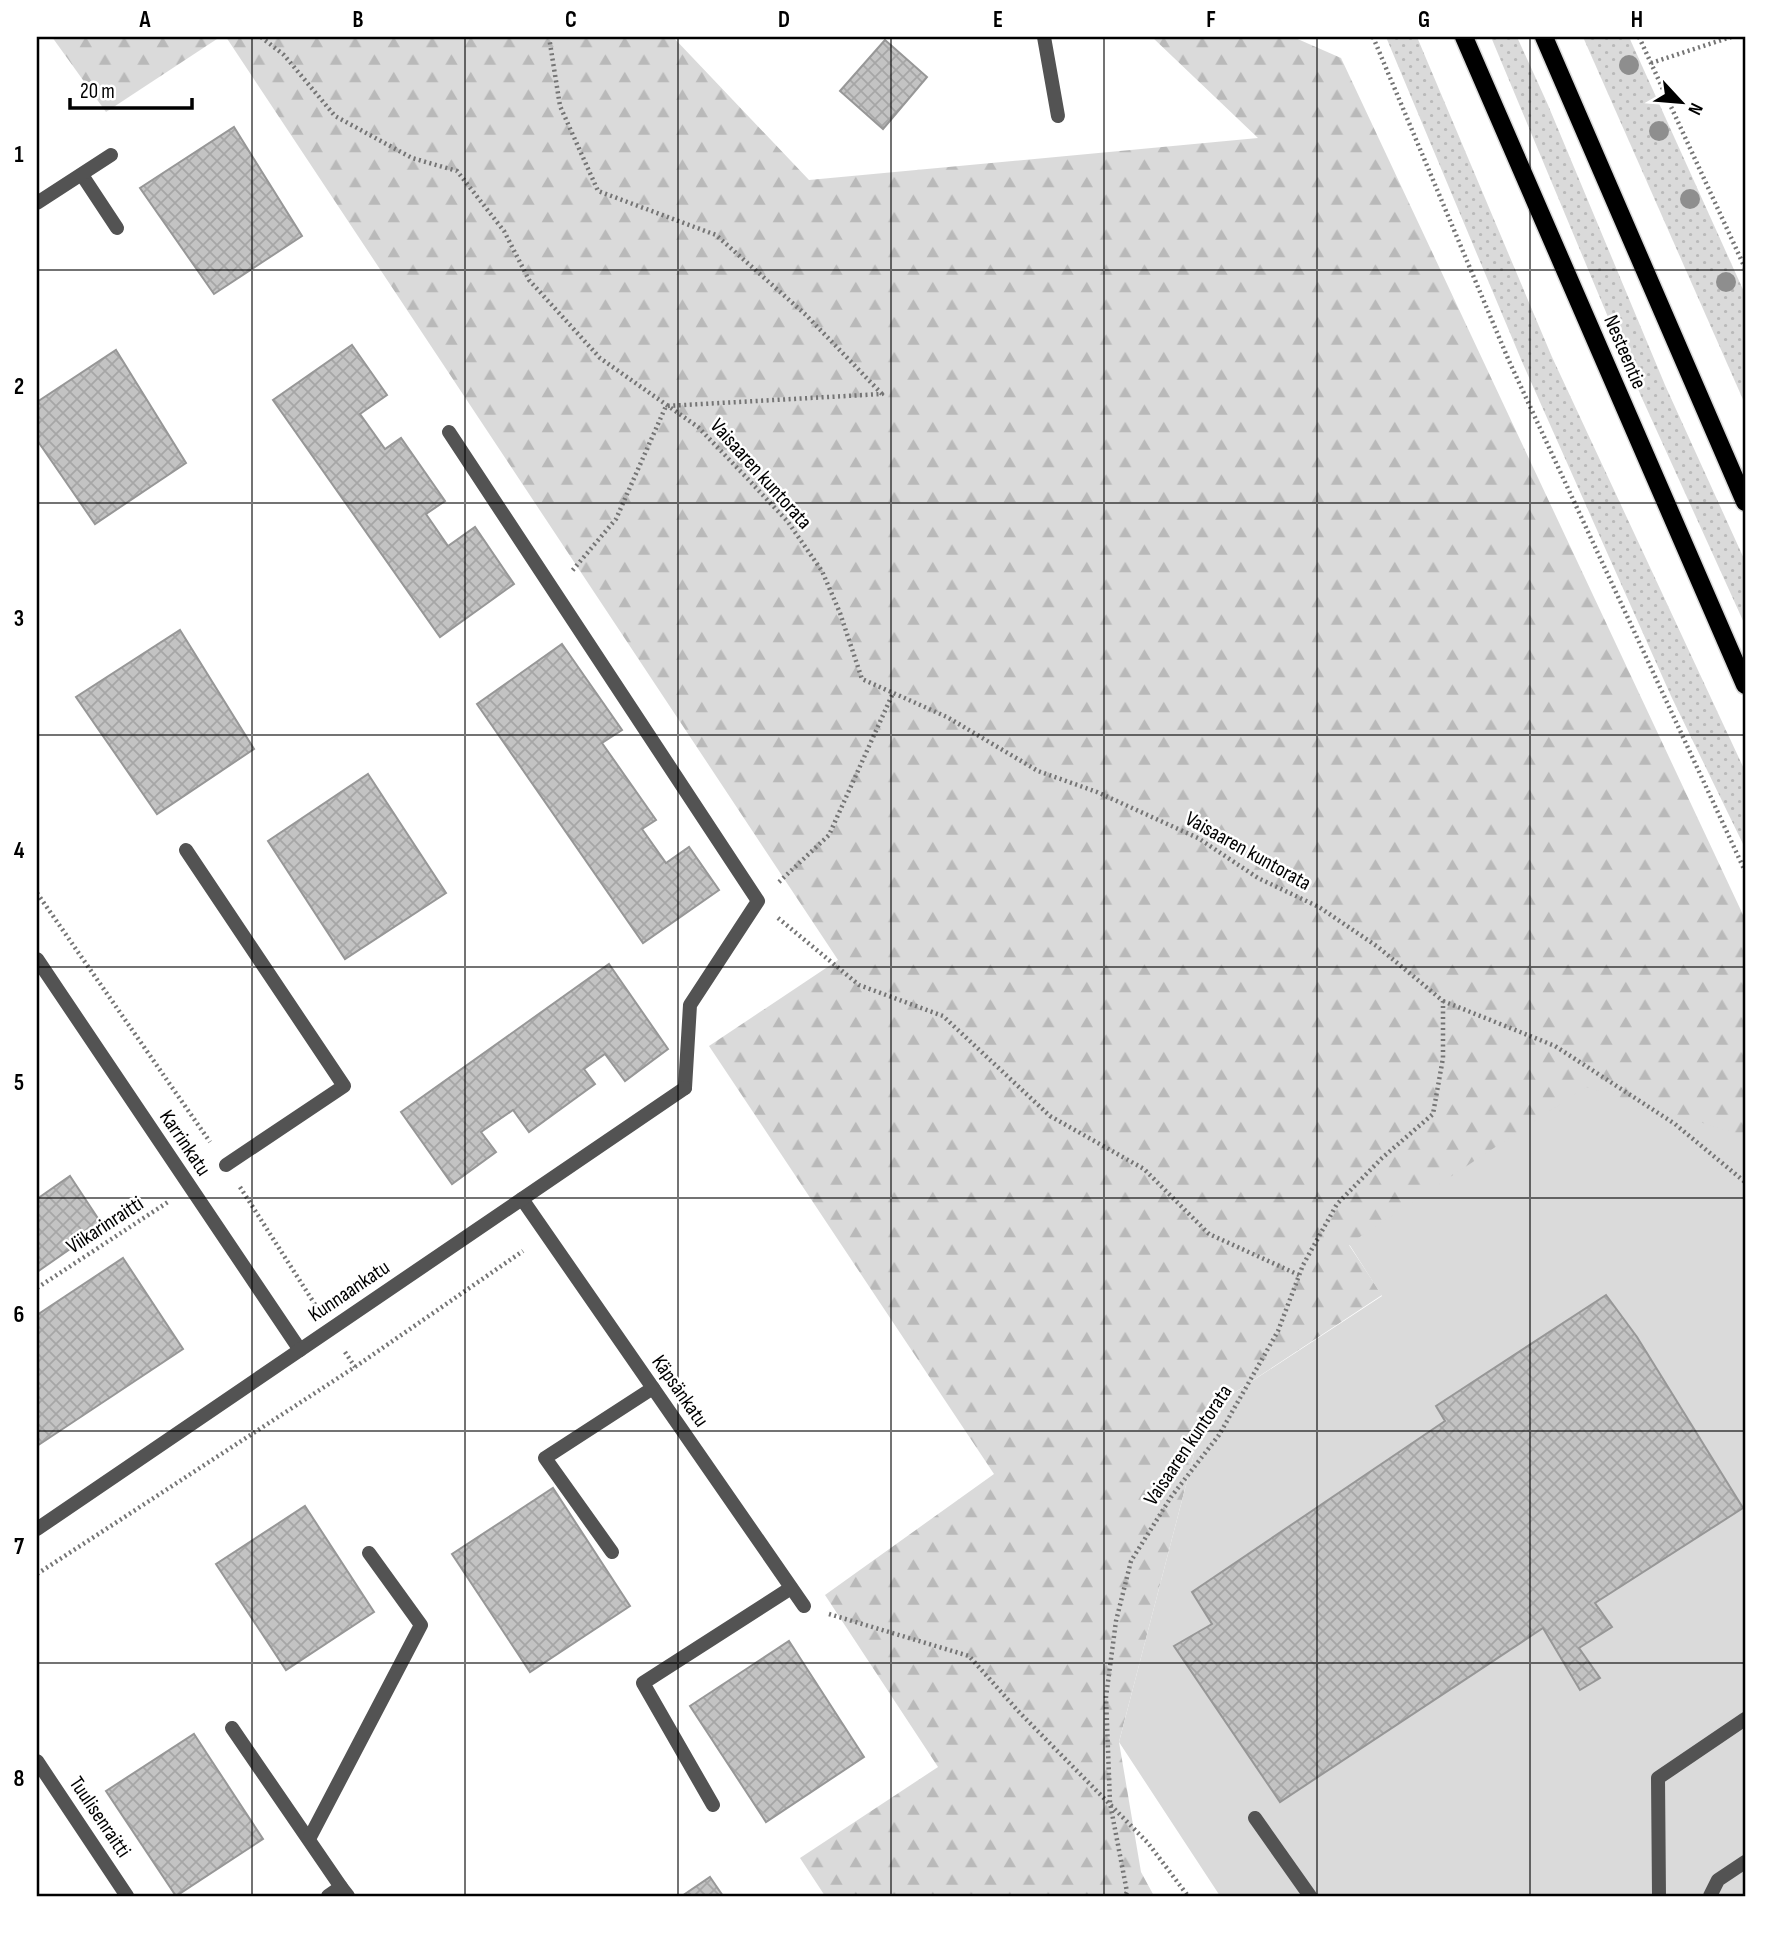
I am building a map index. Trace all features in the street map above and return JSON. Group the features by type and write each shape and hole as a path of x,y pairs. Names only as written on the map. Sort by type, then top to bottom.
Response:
{"main road":[{"name":"Nesteentie","path":"1464,37 1745,685"},
{"path":"1544,37 1745,502"}],"street":[{"path":"1044,37 1058,116"},
{"path":"37,203 111,155"},
{"path":"82,174 117,228"},
{"path":"449,432 758,901"},
{"path":"186,850 344,1086 226,1165"},
{"name":"Kunnaankatu","path":"37,1529 685,1088 690,1005 758,901"},
{"name":"Karrinkatu","path":"37,959 300,1350"},
{"name":"Käpsänkatu","path":"522,1199 804,1606"},
{"path":"612,1552 545,1458 653,1388"},
{"path":"309,1839 421,1625 369,1553"},
{"path":"713,1805 643,1683 791,1588"},
{"path":"1659,1896 1658,1778 1745,1719"},
{"path":"232,1728 344,1892 328,1896"},
{"name":"Tuulisenraitti","path":"37,1761 127,1896"},
{"path":"1255,1818 1310,1896"},
{"path":"1710,1896 1718,1880 1745,1862"}],"path":[{"name":"Vaisaaren kuntorata","path":"261,37 284,55 335,116 412,158 457,171 504,231 529,280 564,320 600,358 698,427 788,522 822,570 840,612 862,679 947,717 1038,771 1097,792 1198,838 1258,878 1319,907 1378,947 1443,1001 1443,1058 1433,1114 1382,1158 1337,1204 1299,1275 1278,1331 1219,1435 1171,1497 1131,1561 1116,1621 1106,1697 1110,1804 1127,1892 1125,1896"},
{"path":"549,37 560,106 598,191 716,235 806,315 882,394 666,406 616,519 554,592"},
{"path":"1373,37 1509,361 1745,871"},
{"path":"1639,37 1745,268"},
{"path":"1651,63 1731,37"},
{"path":"893,693 829,835 758,901 859,985 943,1016 1049,1116 1144,1169 1209,1234 1299,1275"},
{"path":"37,892 226,1165 355,1367"},
{"path":"1443,1001 1555,1046 1675,1124 1745,1182"},
{"name":"Viikarinraitti","path":"37,1288 190,1188"},
{"path":"37,1574 355,1367 547,1235"},
{"path":"804,1606 970,1656 1018,1712 1148,1843 1188,1896"}],"green space":[{"path":"52,37 220,37 106,112"},
{"path":"226,37 673,37 809,180 1258,138 1152,37 1293,37 1341,58 1745,919 1745,1399 1349,1245 1382,1295 1205,1412 1119,1742 1141,1872 1154,1896 825,1896 800,1858 938,1767 825,1595 994,1474 709,1046 838,960"},
{"path":"1386,37 1417,37 1552,357 1745,771 1745,848 1671,696 1523,364"},
{"path":"1491,37 1517,37 1665,385 1745,561 1745,625 1641,396"},
{"path":"1583,37 1629,37 1745,294 1745,404"},
{"path":"1586,1087 1745,1136 1745,1896 1220,1896 1119,1742 1205,1412 1382,1296 1349,1244"}],"building":[{"path":"885,40 927,77 883,129 840,91"},
{"path":"234,127 302,236 214,294 140,188"},
{"path":"352,345 387,395 360,414 385,449 401,438 445,501 426,514 448,546 475,527 514,584 440,637 273,400"},
{"path":"116,350 186,463 95,524 37,440 37,402"},
{"path":"180,630 254,749 157,814 76,697"},
{"path":"562,644 622,730 602,743 656,820 642,829 666,863 689,847 719,890 643,943 477,704"},
{"path":"368,774 446,893 345,959 268,841"},
{"path":"609,964 668,1049 625,1081 605,1054 584,1069 595,1084 529,1132 513,1110 481,1132 496,1152 452,1184 401,1112"},
{"path":"70,1176 103,1226 37,1272 37,1199"},
{"path":"123,1258 183,1349 37,1446 37,1315"},
{"path":"1606,1295 1637,1337 1743,1508 1595,1603 1612,1627 1579,1648 1600,1678 1580,1690 1543,1628 1280,1802 1174,1646 1212,1624 1192,1592 1445,1421 1436,1406"},
{"path":"553,1488 630,1606 530,1672 452,1554"},
{"path":"305,1506 374,1612 286,1670 216,1564"},
{"path":"789,1641 864,1757 766,1822 690,1706"},
{"path":"194,1734 263,1839 176,1896 106,1791"},
{"path":"710,1877 723,1896 682,1896"}]}
